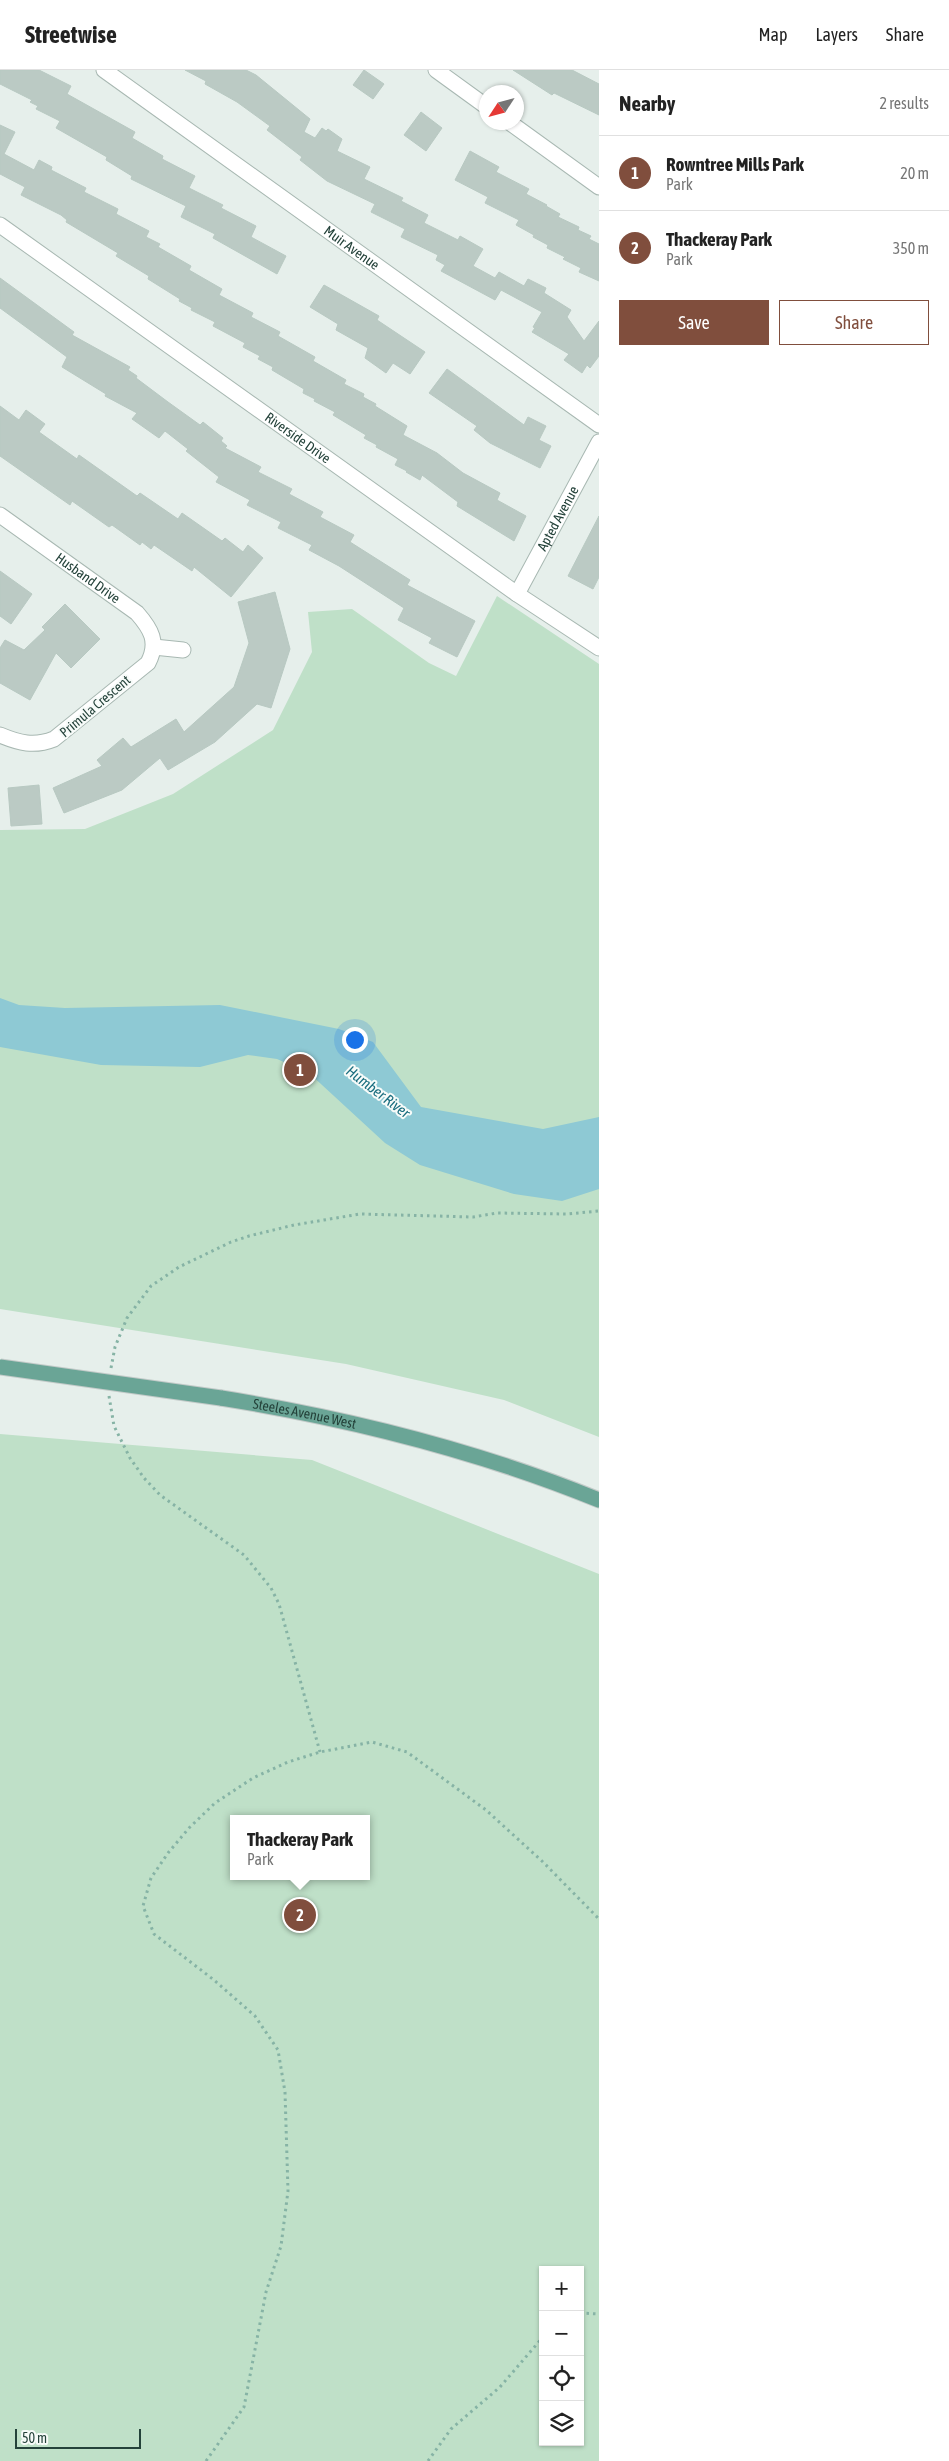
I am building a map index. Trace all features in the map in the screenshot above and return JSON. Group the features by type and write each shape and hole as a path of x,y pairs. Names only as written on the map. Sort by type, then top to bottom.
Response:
{"main road":[{"name":"Steeles Avenue West","path":"0,1367 221,1398 305,1412 373,1427 462,1451 599,1500"}],"street":[{"name":"Muir Avenue","path":"104,70 599,425"},
{"path":"436,70 479,102"},
{"path":"520,130 599,187"},
{"name":"Riverside Drive","path":"0,225 517,594 599,648"},
{"name":"Apted Avenue","path":"517,594 594,464 599,442"},
{"name":"Husband Drive","path":"0,515 137,613 150,628 154,650"},
{"path":"154,650 183,650"},
{"name":"Primula Crescent","path":"0,735 26,744 44,743 54,739 148,662 154,650"}],"path":[{"path":"110,1371 115,1347 127,1318 151,1286 179,1267 231,1242 294,1225 360,1214 473,1217 498,1213 568,1214 599,1211"},
{"path":"108,1387 114,1426 130,1458 144,1478 160,1496 244,1555 271,1588 279,1604 320,1752"},
{"path":"206,2461 244,2407 266,2292 281,2246 288,2191 285,2092 278,2050 255,2016 214,1980 154,1934 143,1906 150,1878 189,1828 215,1803 253,1778 288,1762 320,1752 372,1742 406,1752 486,1810 544,1862 599,1919"},
{"path":"584,2313 599,2314"},
{"path":"428,2461 451,2429 500,2387 539,2343"}],"green space":[{"path":"497,596 599,664 599,1437 504,1400 346,1364 0,1309 0,830 85,829 173,794 273,730 312,652 308,612 352,609 429,663 456,676"},
{"path":"0,1434 312,1460 599,1574 599,2461 0,2461"}],"water":[{"name":"Humber River","path":"0,998 19,1005 65,1008 220,1005 339,1029 373,1042 421,1107 543,1129 599,1117 599,1189 562,1201 514,1194 420,1165 385,1143 309,1073 277,1059 248,1055 200,1067 101,1065 0,1047"}],"building":[{"path":"0,70 39,70 71,86 67,94 135,132 132,138 163,156 162,159 195,176 189,188 223,205 221,208 256,226 251,237 286,256 277,274 213,238 215,234 181,217 186,206 131,179 132,176 106,160 107,157 56,128 60,121 36,109 38,106 30,102 32,100 0,84"},
{"path":"185,70 246,70 256,75 310,119 304,132 315,138 322,128 326,131 328,129 342,139 337,151 370,167 364,179 403,198 401,201 428,215 424,223 458,240 460,236 483,249 473,266 495,278 499,272 524,286 528,279 546,288 544,293 571,310 567,317 584,341 599,321 599,356 590,368 587,365 582,373 564,360 569,354 532,332 542,312 501,290 495,300 441,271 445,265 436,260 438,255 401,237 405,229 371,212 375,204 327,181 300,160 302,157 267,130 270,126 237,102 205,84 206,81"},
{"path":"364,70 384,84 373,99 353,85"},
{"path":"513,70 572,70 599,84 599,115 554,93 552,95"},
{"path":"421,112 442,128 426,151 404,135"},
{"path":"0,125 15,132 4,154 34,170 39,160 52,167 51,170 86,188 84,192 118,209 116,214 149,231 146,237 160,244 158,247 191,266 189,270 222,289 219,295 253,313 251,317 280,332 278,336 315,357 313,361 346,380 344,384 364,394 363,397 376,404 375,406 407,426 403,435 437,453 463,473 500,493 497,500 526,516 514,541 457,506 458,502 422,475 420,480 395,465 398,459 376,447 377,445 364,438 366,435 333,415 335,412 303,393 304,389 272,370 273,367 258,359 260,356 243,347 245,343 213,326 215,322 191,310 192,308 179,301 180,299 148,279 149,276 116,256 118,253 66,222 67,220 61,215 21,195 25,187 0,174"},
{"path":"470,151 499,167 496,172 529,189 526,194 547,205 560,214 558,217 579,227 578,230 591,236 589,239 599,244 599,281 579,272 581,268 563,259 565,257 547,248 548,245 516,225 519,220 485,203 488,197 455,180"},
{"path":"0,278 74,332 72,335 130,367 128,370 137,376 136,378 200,425 203,422 223,438 221,441 227,446 225,448 261,467 258,472 292,489 289,494 323,512 320,517 354,535 350,542 410,580 407,585 475,621 457,657 429,643 432,638 398,620 404,608 339,566 309,550 312,545 278,528 281,522 247,505 250,500 216,482 219,477 186,451 188,449 165,431 159,438 132,419 137,413 105,396 106,394 62,367 67,357 0,308"},
{"path":"324,285 379,316 377,320 425,352 410,374 393,363 386,373 365,358 368,348 336,330 338,324 310,307"},
{"path":"447,369 524,425 528,417 546,426 539,440 551,446 540,468 490,443 474,430 477,426 429,393"},
{"path":"0,406 19,420 26,410 45,424 39,432 77,459 79,455 137,496 140,493 178,519 182,513 222,541 225,538 243,552 248,545 263,558 231,597 194,567 192,571 154,545 151,549 142,542 140,545 112,525 109,527 72,501 70,505 0,456"},
{"path":"599,516 599,577 593,589 568,576"},
{"path":"0,571 32,594 11,624 0,616"},
{"path":"275,592 290,649 271,708 257,704 215,742 168,770 160,758 122,790 64,813 53,788 102,766 97,760 123,738 131,747 176,719 184,732 234,687 249,643 238,602"},
{"path":"65,604 100,639 71,668 56,653 30,700 0,683 0,648 5,640 24,650 45,630 42,627"},
{"path":"39,785 42,824 11,826 8,788"}],"place":[{"name":"Rowntree Mills Park","path":"300,1070"},
{"name":"Thackeray Park","path":"300,1915"}]}
